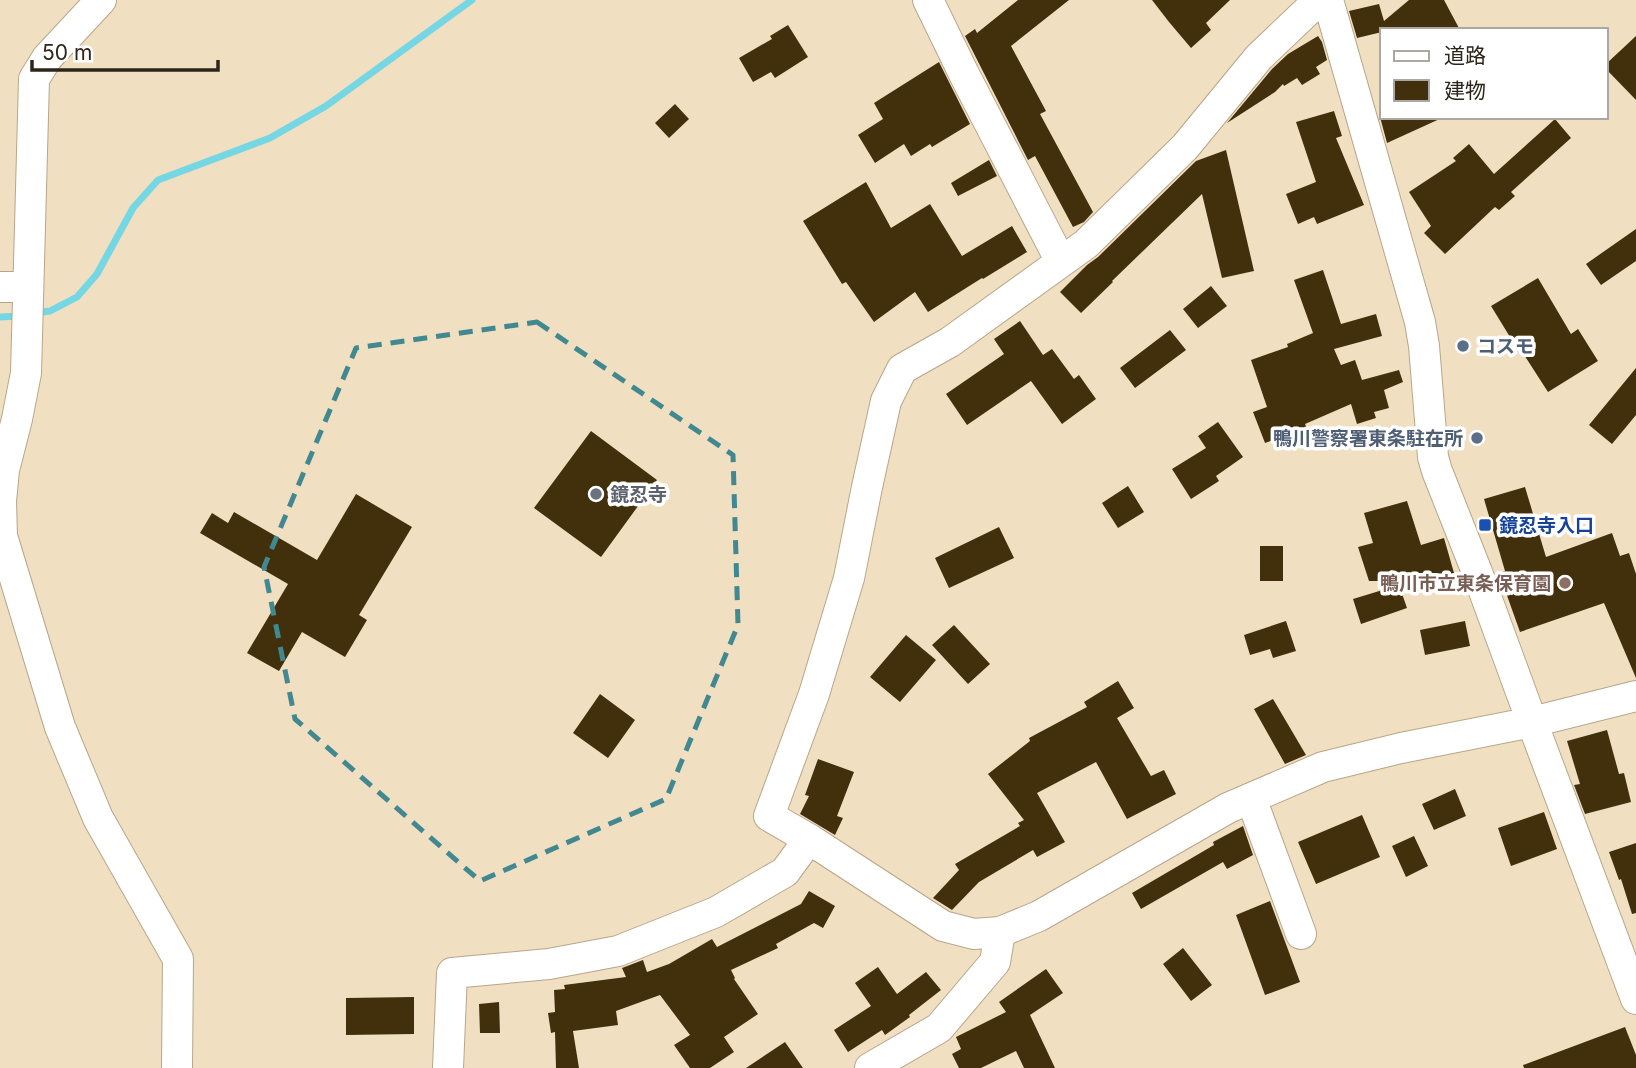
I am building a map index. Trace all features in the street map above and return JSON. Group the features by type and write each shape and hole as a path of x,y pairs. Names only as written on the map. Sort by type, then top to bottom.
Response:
{"street":[{"path":"101,0 47,58 34,79 21,300 26,373 4,470 2,536 60,727 98,818 178,959 177,1068"},
{"path":"928,0 1061,262"},
{"path":"1319,0 1259,57 1185,147 1086,244 950,342 902,369 887,401 866,488 849,578 814,694 769,817 809,839 943,926 974,934 1000,932 1039,916 1228,808 1324,767 1401,748 1532,722 1636,696"},
{"path":"1328,0 1420,322 1433,457 1636,999"},
{"path":"1251,798 1301,934"},
{"path":"448,1068 452,973 550,964 618,951 716,912 785,872 809,839"},
{"path":"870,1068 939,1028 995,962 1000,932"}],"highlighted area":[{"path":"537,322 733,455 738,625 666,799 480,881 295,719 264,567 356,348"}],"building":[{"path":"1018,0 1069,0 1011,46 1046,111 1040,114 1093,212 1084,222 1073,227 1035,156 1028,160 965,36 975,29 977,33"},
{"path":"1152,0 1230,0 1206,23 1211,30 1191,48"},
{"path":"1409,0 1444,0 1459,28 1380,28 1380,32 1357,38 1349,11 1379,4 1384,21"},
{"path":"788,25 808,57 775,78 771,72 753,82 739,58 772,39 770,36"},
{"path":"1318,36 1327,60 1316,67 1320,74 1302,85 1297,78 1284,86 1283,84 1227,123 1272,69 1288,54"},
{"path":"1636,36 1636,100 1608,71 1608,62"},
{"path":"939,62 970,124 932,147 930,144 911,156 904,144 875,163 858,135 883,119 874,103"},
{"path":"675,104 689,119 669,138 655,123"},
{"path":"1334,111 1342,136 1336,138 1364,205 1317,224 1314,217 1298,224 1286,194 1316,182 1296,122"},
{"path":"1381,119 1440,119 1387,143"},
{"path":"1555,119 1571,138 1511,192 1515,196 1499,210 1495,207 1445,254 1424,233 1431,226 1409,192 1456,161 1453,158 1469,144 1494,174"},
{"path":"1226,150 1254,271 1222,278 1202,194 1081,313 1060,292 1196,161"},
{"path":"989,160 997,176 958,196 951,183"},
{"path":"866,182 891,228 930,204 962,256 1012,226 1027,252 928,312 915,292 874,322 846,282 842,284 803,221"},
{"path":"1636,229 1636,261 1601,285 1586,264"},
{"path":"1323,270 1341,324 1376,314 1382,336 1334,349 1341,365 1355,360 1362,380 1399,370 1403,382 1384,390 1389,408 1374,412 1376,418 1357,424 1351,404 1305,424 1307,428 1265,443 1253,412 1267,407 1251,360 1288,347 1287,344 1313,333 1294,280"},
{"path":"1538,278 1571,334 1578,329 1598,361 1548,392 1491,306"},
{"path":"1211,286 1227,306 1198,328 1183,309"},
{"path":"1020,321 1043,355 1052,349 1074,379 1079,375 1096,399 1062,424 1031,381 967,425 946,394 1004,354 994,339"},
{"path":"1170,330 1186,350 1135,388 1120,368"},
{"path":"1636,368 1636,415 1612,444 1589,425"},
{"path":"1218,422 1243,457 1216,476 1219,481 1191,499 1172,469 1206,448 1198,436"},
{"name":"鏡忍寺","path":"591,431 657,480 601,557 534,508"},
{"path":"1128,486 1144,512 1118,528 1102,503"},
{"path":"1525,487 1546,557 1612,533 1620,556 1629,553 1636,574 1636,678 1604,603 1520,632 1499,573 1505,571 1484,499"},
{"path":"356,494 412,527 359,615 367,620 345,657 302,632 279,671 247,653 288,584 200,533 212,513 228,523 234,512 317,560"},
{"path":"1407,501 1421,545 1444,538 1454,573 1427,581 1369,581 1358,547 1373,543 1364,513"},
{"path":"999,527 1014,558 949,588 935,558"},
{"path":"1260,546 1283,546 1283,581 1260,581"},
{"path":"1399,585 1407,608 1361,624 1353,599"},
{"path":"1286,621 1296,651 1273,658 1270,649 1250,655 1244,635"},
{"path":"1465,621 1470,646 1425,655 1420,630"},
{"path":"954,625 990,664 968,684 932,645"},
{"path":"906,635 936,660 900,702 870,677"},
{"path":"1118,681 1134,708 1117,718 1151,776 1164,770 1176,794 1127,819 1096,762 1037,793 1065,842 1037,857 1033,850 979,882 952,910 933,898 959,870 955,864 1020,826 1018,823 1024,820 988,774 1030,741 1029,738 1087,707 1084,702"},
{"path":"600,694 635,720 608,758 573,733"},
{"path":"1273,699 1306,755 1285,764 1254,709"},
{"path":"1607,730 1619,774 1624,773 1631,802 1585,814 1574,785 1580,784 1567,741"},
{"path":"818,759 854,772 837,816 843,818 835,835 800,814 809,796 805,795"},
{"path":"1455,789 1466,816 1434,830 1422,804"},
{"path":"1544,812 1557,849 1511,866 1498,828"},
{"path":"1362,815 1380,857 1316,884 1298,842"},
{"path":"1243,826 1253,855 1227,869 1223,862 1141,909 1132,893"},
{"path":"1414,836 1428,866 1406,877 1392,846"},
{"path":"1636,843 1636,913 1632,914 1609,852"},
{"path":"809,891 835,906 823,928 814,923 776,944 778,948 731,970 734,979 758,1014 724,1037 734,1052 710,1068 690,1068 674,1045 690,1035 660,995 616,1011 618,1025 573,1031 579,1068 556,1068 555,1032 551,1033 548,1013 555,1012 554,990 565,989 564,985 626,977 622,968 643,960 647,972 669,964 712,939 717,947 801,904"},
{"path":"1270,901 1300,982 1265,995 1236,915"},
{"path":"1183,948 1212,985 1191,1001 1163,964"},
{"path":"878,967 897,994 926,972 941,990 885,1035 882,1030 848,1052 834,1030 871,1006 855,983"},
{"path":"1046,969 1063,993 1030,1015 1055,1068 1024,1068 1016,1051 981,1068 959,1068 952,1054 961,1049 956,1037 1006,1012 999,1002"},
{"path":"414,997 414,1034 346,1035 346,998"},
{"path":"499,1002 500,1033 480,1033 479,1004"},
{"path":"1625,1027 1636,1055 1636,1068 1524,1068 1523,1065"},
{"path":"785,1042 803,1068 746,1068"}],"waterway":[{"path":"36,313 50,311 77,297 97,274 133,208 158,180 270,138 326,106 472,0"},
{"path":"0,317 21,316"}],"place":[{"name":"コスモ","path":"1463,346"},
{"name":"鴨川警察署東条駐在所","path":"1477,438"},
{"name":"鏡忍寺","path":"596,494"},
{"name":"鏡忍寺入口","path":"1485,525"},
{"name":"鴨川市立東条保育園","path":"1565,583"}]}
